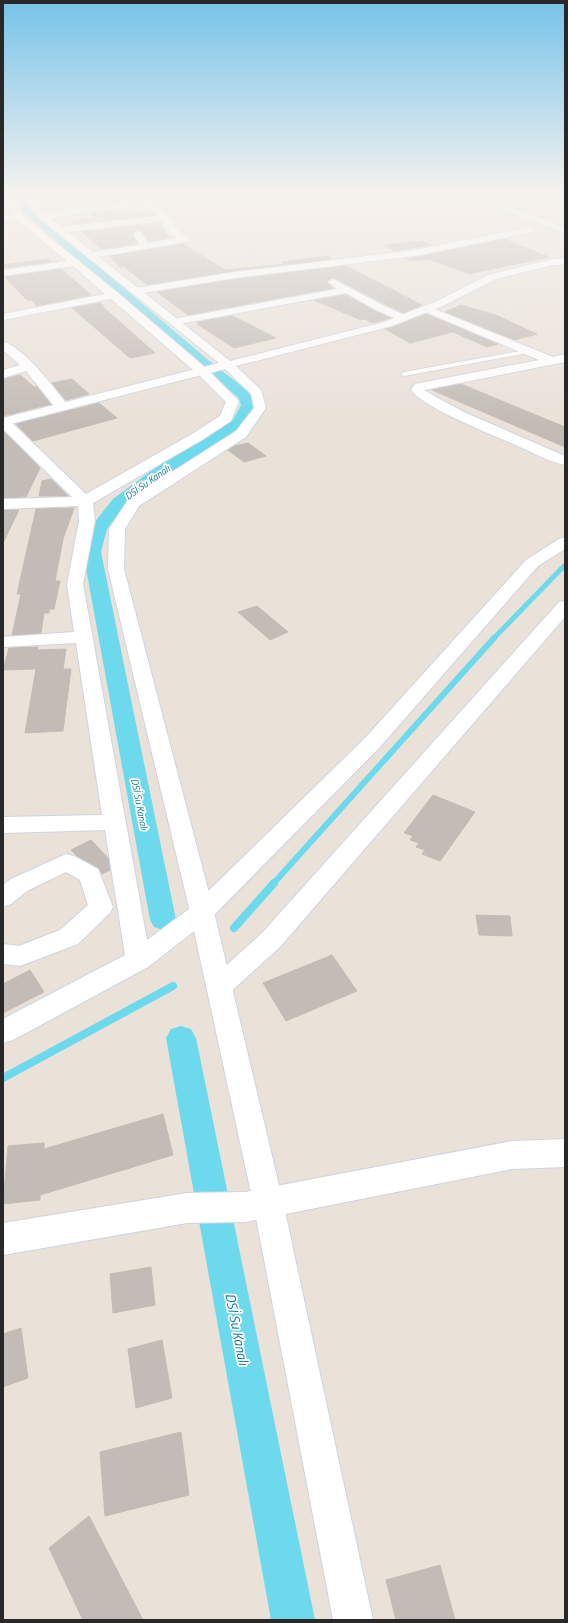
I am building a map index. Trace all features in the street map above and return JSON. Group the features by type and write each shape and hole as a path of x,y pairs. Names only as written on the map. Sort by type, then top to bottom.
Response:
{"street":[{"path":"3,504 85,500 197,437 226,418 232,401 203,372 85,272"},
{"path":"112,272 228,365 257,393 260,408 241,434 133,504 117,529 116,569 202,912 219,987 256,1205 353,1620"},
{"path":"136,291 235,275 265,272"},
{"path":"317,272 346,290 403,318"},
{"path":"3,422 388,324 441,303 492,276 511,272"},
{"path":"174,322 346,290"},
{"path":"3,318 114,295"},
{"path":"8,304 17,315"},
{"path":"427,309 550,360"},
{"path":"3,345 16,353 29,366 62,407"},
{"path":"565,358 419,387 417,390 420,394 444,408 565,461"},
{"path":"3,374 29,366"},
{"path":"3,422 85,500 86,521 75,584 114,822 139,960"},
{"path":"3,1032 139,960 202,912 373,742 532,563 565,542"},
{"path":"219,987 271,940 565,606"},
{"path":"3,642 84,637"},
{"path":"3,825 114,822"},
{"path":"3,898 19,885 66,862 90,875 101,907 69,937 20,956 3,954"},
{"path":"3,1239 187,1208 256,1205 512,1154 565,1153"}],"lane":[{"path":"404,374 531,351"}],"building":[{"path":"42,272 64,272 91,295 37,306 31,300 27,300 5,277"},
{"path":"130,272 230,272 147,285"},
{"path":"297,272 357,272 422,305 403,313 334,278 326,282 333,288 188,315 157,292 235,279"},
{"path":"463,272 480,272 469,274"},
{"path":"346,295 390,318 373,323 365,319 361,320 314,300"},
{"path":"100,303 155,353 130,358 72,308"},
{"path":"461,305 496,315 537,334 514,340 445,312"},
{"path":"426,314 498,344 487,347 453,332 410,343 385,329"},
{"path":"233,316 276,338 234,348 197,324 200,324 197,322"},
{"path":"20,375 34,387 37,387 51,404 3,416 3,379"},
{"path":"72,379 89,394 66,400 52,383"},
{"path":"461,384 565,427 565,447 432,390"},
{"path":"99,403 117,418 33,441 16,424"},
{"path":"3,431 40,468 26,497 3,498"},
{"path":"248,443 266,456 244,462 228,450 234,446"},
{"path":"51,479 68,496 39,496 42,481"},
{"path":"74,508 63,539 55,581 60,581 54,609 49,609 49,613 44,613 41,633 12,635 21,594 17,594 36,509"},
{"path":"3,510 19,510 3,543"},
{"path":"257,606 288,632 270,640 238,612"},
{"path":"38,647 37,650 66,649 63,669 71,669 63,731 25,733 36,669 3,670 9,648"},
{"path":"433,795 475,812 440,861 422,854 425,850 416,847 419,843 410,840 413,836 404,833"},
{"path":"91,840 108,858 110,870 102,874 99,868 77,856 71,850"},
{"path":"476,915 510,916 512,936 479,935"},
{"path":"332,955 357,991 286,1021 263,983"},
{"path":"30,970 44,992 3,1013 3,984"},
{"path":"163,1114 173,1155 40,1195 40,1200 3,1204 8,1146 44,1143 44,1149"},
{"path":"151,1267 155,1305 113,1313 110,1274"},
{"path":"21,1328 28,1378 3,1387 3,1334"},
{"path":"162,1340 172,1398 136,1408 128,1349"},
{"path":"181,1432 189,1495 105,1516 100,1452"},
{"path":"89,1516 143,1620 83,1620 49,1548"},
{"path":"440,1565 455,1620 396,1620 386,1580"}],"waterway":[{"name":"DSİ Su Kanalı","path":"98,272 202,362 244,395 248,405 239,423 157,474 119,502 99,528 92,552 163,920"},
{"path":"493,639 565,565"},
{"path":"273,884 494,638"},
{"path":"234,928 274,883"},
{"path":"3,1078 173,986"},
{"name":"DSİ Su Kanalı","path":"181,1038 293,1620"}]}
